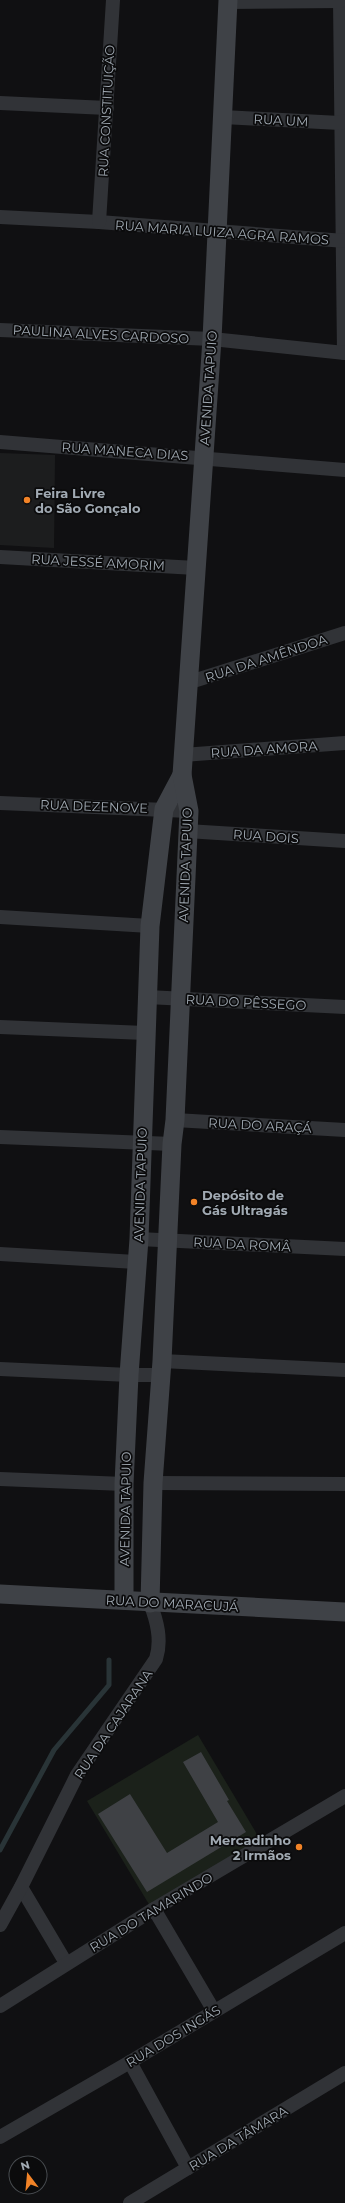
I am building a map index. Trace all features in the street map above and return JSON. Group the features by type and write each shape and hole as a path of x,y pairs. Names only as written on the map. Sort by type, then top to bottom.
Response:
{"street":[{"name":"RUA CONSTITUIÇÃO","path":"99,222 113,0"},
{"path":"228,1 340,1 345,353"},
{"name":"AVENIDA TAPUIO","path":"150,1603 153,1483 162,1368 189,811 182,775 187,683 212,339 228,1"},
{"path":"0,102 107,108"},
{"name":"RUA UM","path":"223,117 342,122"},
{"name":"RUA MARIA LUIZA AGRA RAMOS","path":"0,217 99,222 344,241"},
{"name":"PAULINA ALVES CARDOSO","path":"0,330 212,339 345,353"},
{"name":"RUA MANECA DIAS","path":"0,442 203,457 345,470"},
{"name":"RUA JESSÉ AMORIM","path":"0,557 196,568"},
{"name":"RUA DA AMÊNDOA","path":"187,683 345,633"},
{"name":"RUA DA AMORA","path":"183,755 345,743"},
{"name":"AVENIDA TAPUIO","path":"124,1600 124,1484 129,1375 136,1262 139,1239 150,926 164,809 182,775"},
{"name":"RUA DEZENOVE","path":"0,803 189,811"},
{"name":"RUA DOIS","path":"187,831 345,841"},
{"path":"0,917 150,926"},
{"name":"RUA DO PÊSSEGO","path":"147,997 345,1007"},
{"path":"0,1027 146,1034"},
{"name":"RUA DO ARAÇÁ","path":"175,1120 345,1130"},
{"path":"0,1137 172,1144"},
{"name":"RUA DA ROMÂ","path":"139,1239 345,1249"},
{"path":"0,1254 136,1262"},
{"path":"0,1369 129,1375 162,1368 345,1370"},
{"path":"0,1479 124,1484"},
{"path":"153,1483 345,1484"},
{"name":"RUA DO MARACUJÁ","path":"0,1594 345,1612"},
{"name":"RUA DA CAJARANA","path":"0,1925 89,1754 145,1677 156,1659 158,1630 150,1603"},
{"name":"RUA DO TAMARINDO","path":"0,2006 66,1963 154,1909 345,1796"},
{"path":"21,1887 66,1963"},
{"path":"154,1909 214,2011"},
{"name":"RUA DOS INGÁS","path":"0,2136 130,2062 345,1933"},
{"path":"130,2062 188,2168"},
{"name":"RUA DA TÂMARA","path":"130,2203 345,2073"}],"shaded area":[{"name":"Feira Livre do São Gonçalo","path":"0,453 55,455 54,548 0,545"},
{"path":"198,1735 261,1841 150,1906 87,1801"}],"building":[{"path":"201,1752 229,1800 227,1801 246,1832 147,1892 98,1814 130,1794 167,1853 218,1822 183,1762"}],"waterway":[{"path":"0,1850 54,1750 109,1685 109,1660"}],"place":[{"name":"Feira Livre do São Gonçalo","path":"27,500"},
{"name":"Depósito de Gás Ultragás","path":"194,1202"},
{"name":"Mercadinho 2 Irmãos","path":"299,1847"}]}
